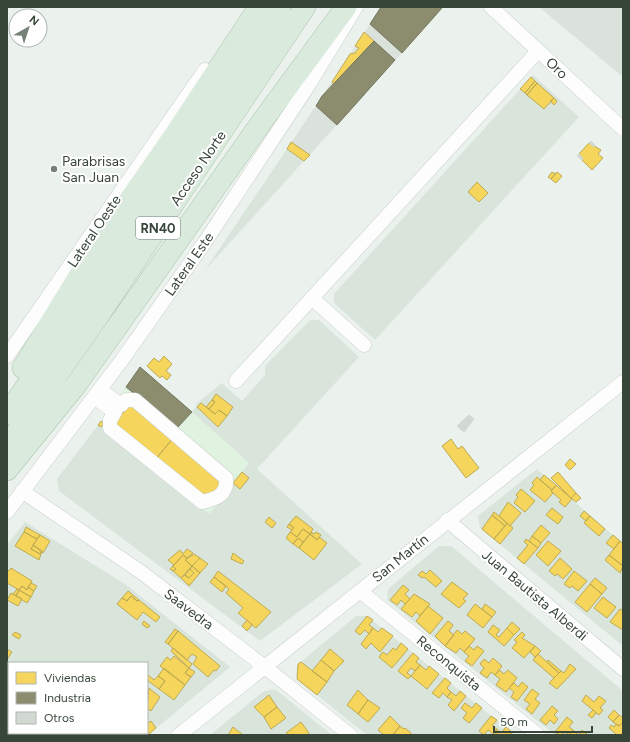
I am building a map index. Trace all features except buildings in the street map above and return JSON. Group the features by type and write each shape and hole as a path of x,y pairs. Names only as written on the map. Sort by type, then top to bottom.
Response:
{"highway":[{"path":"7,394 96,250 174,136 259,7"},
{"name":"Acceso Norte","path":"7,414 81,308 280,7"},
{"name":"Acceso Norte","path":"7,446 95,321 305,7"},
{"path":"7,470 76,385 263,120 346,7"}],"street":[{"name":"Lateral Oeste","path":"7,356 69,269 248,7"},
{"name":"Lateral Este","path":"7,512 122,360 205,242 308,86 356,7"},
{"name":"Oro","path":"491,7 623,129"},
{"path":"236,381 538,51"},
{"path":"312,298 364,345"},
{"name":"San Martín","path":"179,735 266,667 447,520 623,382"},
{"path":"97,394 120,405 126,400 135,400 226,478 227,486 225,491 216,499 202,502 110,428 110,420 115,412 97,394"},
{"name":"Saavedra","path":"22,491 140,572 266,667 350,735"},
{"name":"Juan Bautista Alberdi","path":"447,520 623,669"},
{"name":"Reconquista","path":"360,591 538,735"}],"shaded area":[{"path":"539,7 623,7 623,77"},
{"path":"370,24 402,53 304,161 287,149"},
{"path":"533,75 579,117 375,340 334,303 334,294"},
{"path":"287,149 304,161 205,270"},
{"path":"310,320 319,320 359,357 257,469 362,564 260,641 59,491 57,479 98,425 210,513 249,463 192,412 197,405 196,404 222,383 242,401 265,375 265,366"},
{"path":"140,367 249,463 209,514 98,425"},
{"path":"537,469 623,544 623,646 480,528 478,516"},
{"path":"25,522 125,584 230,667 148,735 7,735 7,545"},
{"path":"439,546 451,546 623,691 623,735 555,735 387,600 388,589"},
{"path":"356,616 367,616 515,735 367,735 297,679 298,664"},
{"path":"275,689 332,735 210,735 264,691"}],"place":[{"name":"Parabrisas San Juan","path":"54,169"}]}
